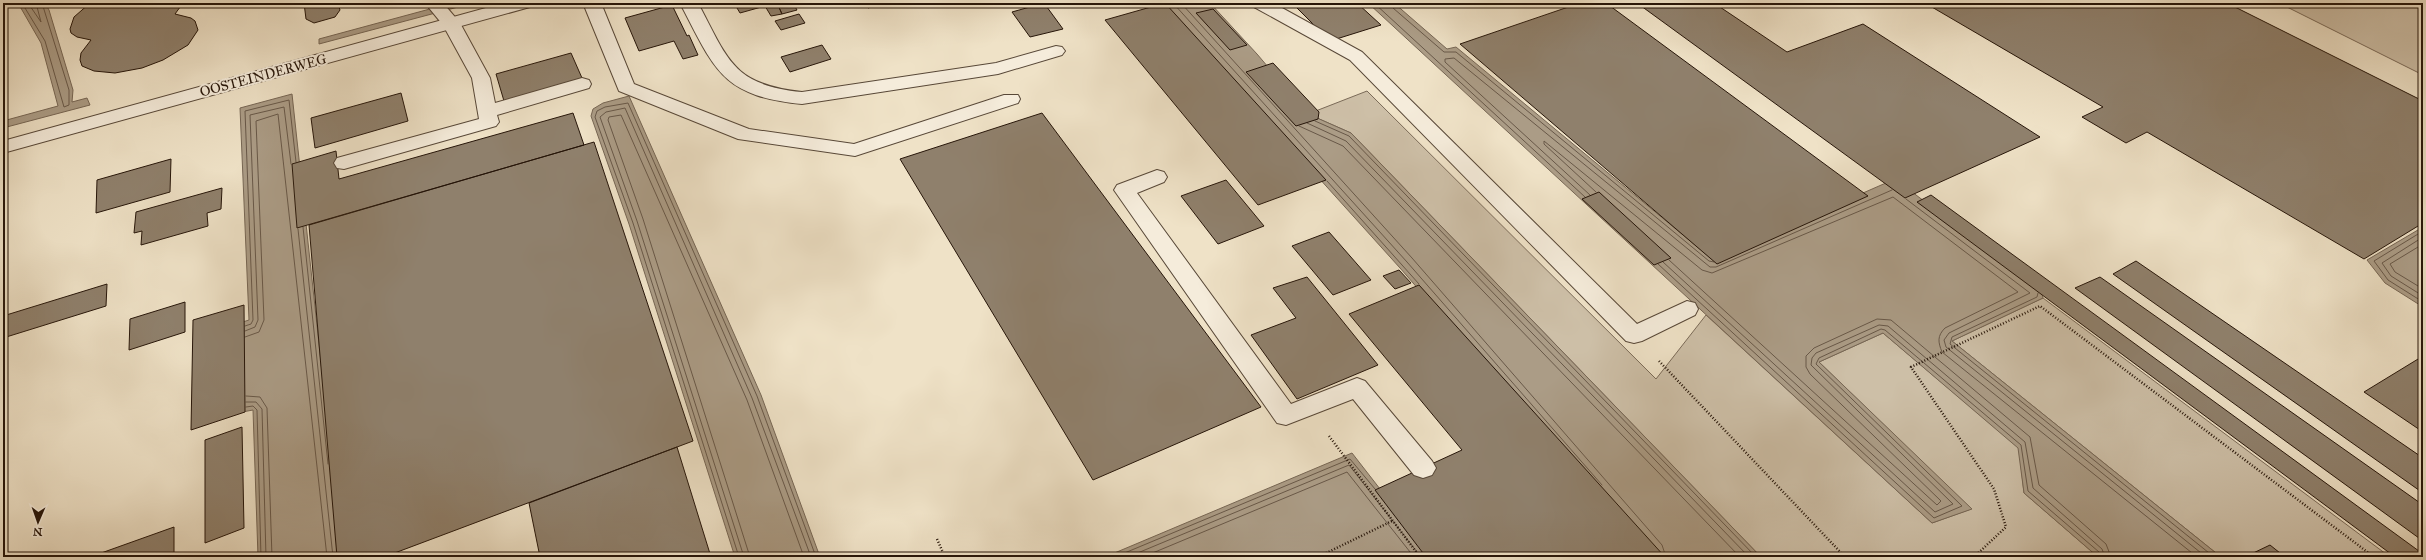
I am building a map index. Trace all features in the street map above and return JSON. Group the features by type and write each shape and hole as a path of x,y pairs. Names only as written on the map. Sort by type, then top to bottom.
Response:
{"street":[{"name":"OOSTEINDERWEG","path":"3,146 440,11 524,3"},
{"path":"592,3 626,87 745,135 855,150 1011,99"},
{"path":"689,3 725,70 739,81 757,91 778,97 802,98 998,68 1056,51"},
{"path":"1260,3 1356,56 1559,262 1634,335 1687,309"},
{"path":"344,163 489,122 481,78 440,11"},
{"path":"486,112 582,84"},
{"path":"1157,178 1124,190 1286,416 1357,387 1423,468"}],"path":[{"path":"1974,557 2006,526 1994,489 1911,368 2040,306 2374,557"},
{"path":"1634,335 1845,557"},
{"path":"1307,407 1420,557"},
{"path":"1318,557 1392,521"},
{"path":"937,539 945,557"}],"shaded area":[{"path":"2279,3 2423,3 2423,75"},
{"path":"1367,91 1656,379 1706,315 1932,523 1971,509 1819,362 1883,333 2019,448 2024,493 2098,557 1761,557 1351,133 1308,114"},
{"path":"2043,298 2390,557 2221,557 1952,341"}],"water":[{"path":"18,3 45,3 49,10 73,90 72,102 87,98 90,105 3,128 3,121 58,106 41,43"},
{"path":"452,3 473,3 319,44 319,39"},
{"path":"1161,3 1210,3 1257,54 1308,114 1351,133 1761,557 1652,557 1400,268"},
{"path":"1368,3 1394,3 1447,49 1456,47 1712,259 1895,179 2041,290 2043,298 1952,341 2221,557 2098,557 2024,493 2018,448 1883,333 1819,362 1972,509 1932,523"},
{"path":"292,94 342,557 258,557 253,410 210,418 214,331 249,320 240,108"},
{"path":"629,96 761,395 820,557 735,557 629,224 591,116 593,109 603,103"},
{"path":"2423,227 2423,307 2385,283 2367,260"},
{"path":"1352,453 1433,557 1105,557"}],"building":[{"path":"90,3 183,3 175,14 191,18 195,21 198,30 188,45 163,60 142,68 115,73 94,71 82,66 80,60 81,53 91,40 77,37 71,33 70,29 74,17"},
{"path":"304,3 354,3 339,7 340,10 335,17 314,23 306,19"},
{"path":"734,3 777,3 782,14 771,16 765,6 740,13"},
{"path":"777,3 793,3 797,10 782,14"},
{"path":"865,3 884,3 868,8"},
{"path":"1044,3 1063,29 1030,37 1012,12"},
{"path":"1165,3 1326,180 1258,205 1105,20"},
{"path":"1292,3 1357,3 1381,25 1330,41"},
{"path":"1580,3 1606,3 1868,196 1717,264 1460,44"},
{"path":"1637,3 1714,3 1787,52 1863,24 2040,137 1905,198"},
{"path":"1925,3 2227,3 2423,101 2423,223 2364,259 2147,132 2126,143 2082,117 2103,107"},
{"path":"672,5 687,36 689,35 698,55 683,59 674,41 639,51 625,18"},
{"path":"1213,9 1247,45 1230,50 1196,13"},
{"path":"799,14 805,23 781,30 775,21"},
{"path":"822,45 831,59 790,72 781,57"},
{"path":"571,53 582,78 504,101 496,74"},
{"path":"1273,63 1319,112 1318,119 1296,126 1246,72"},
{"path":"401,93 408,121 315,148 311,118"},
{"path":"573,113 584,145 297,228 292,164 336,151 339,179"},
{"path":"1042,113 1261,407 1093,480 900,159"},
{"path":"594,142 693,441 384,557 337,557 309,225"},
{"path":"171,159 170,192 96,213 97,180"},
{"path":"1226,180 1264,226 1218,244 1181,196"},
{"path":"222,188 221,209 207,213 208,226 141,245 142,231 134,233 136,212"},
{"path":"1599,192 1671,258 1654,265 1582,199"},
{"path":"1931,195 2423,554 2423,557 2395,557 1917,202"},
{"path":"1329,232 1371,280 1333,295 1292,246"},
{"path":"2136,261 2423,458 2423,493 2113,274"},
{"path":"1399,270 1411,283 1395,289 1383,276"},
{"path":"1307,277 1378,365 1297,399 1251,335 1296,318 1273,288"},
{"path":"2100,277 2423,505 2423,541 2075,288"},
{"path":"107,284 106,306 3,338 3,316"},
{"path":"1419,285 1665,557 1426,557 1375,490 1462,450 1349,314"},
{"path":"185,302 185,332 129,350 130,319"},
{"path":"244,305 245,412 191,430 193,320"},
{"path":"2423,356 2423,432 2364,392"},
{"path":"242,427 244,528 205,543 205,440"},
{"path":"677,447 711,557 540,557 529,503"},
{"path":"174,527 174,557 90,557"},
{"path":"2270,545 2285,557 2247,556"}]}
